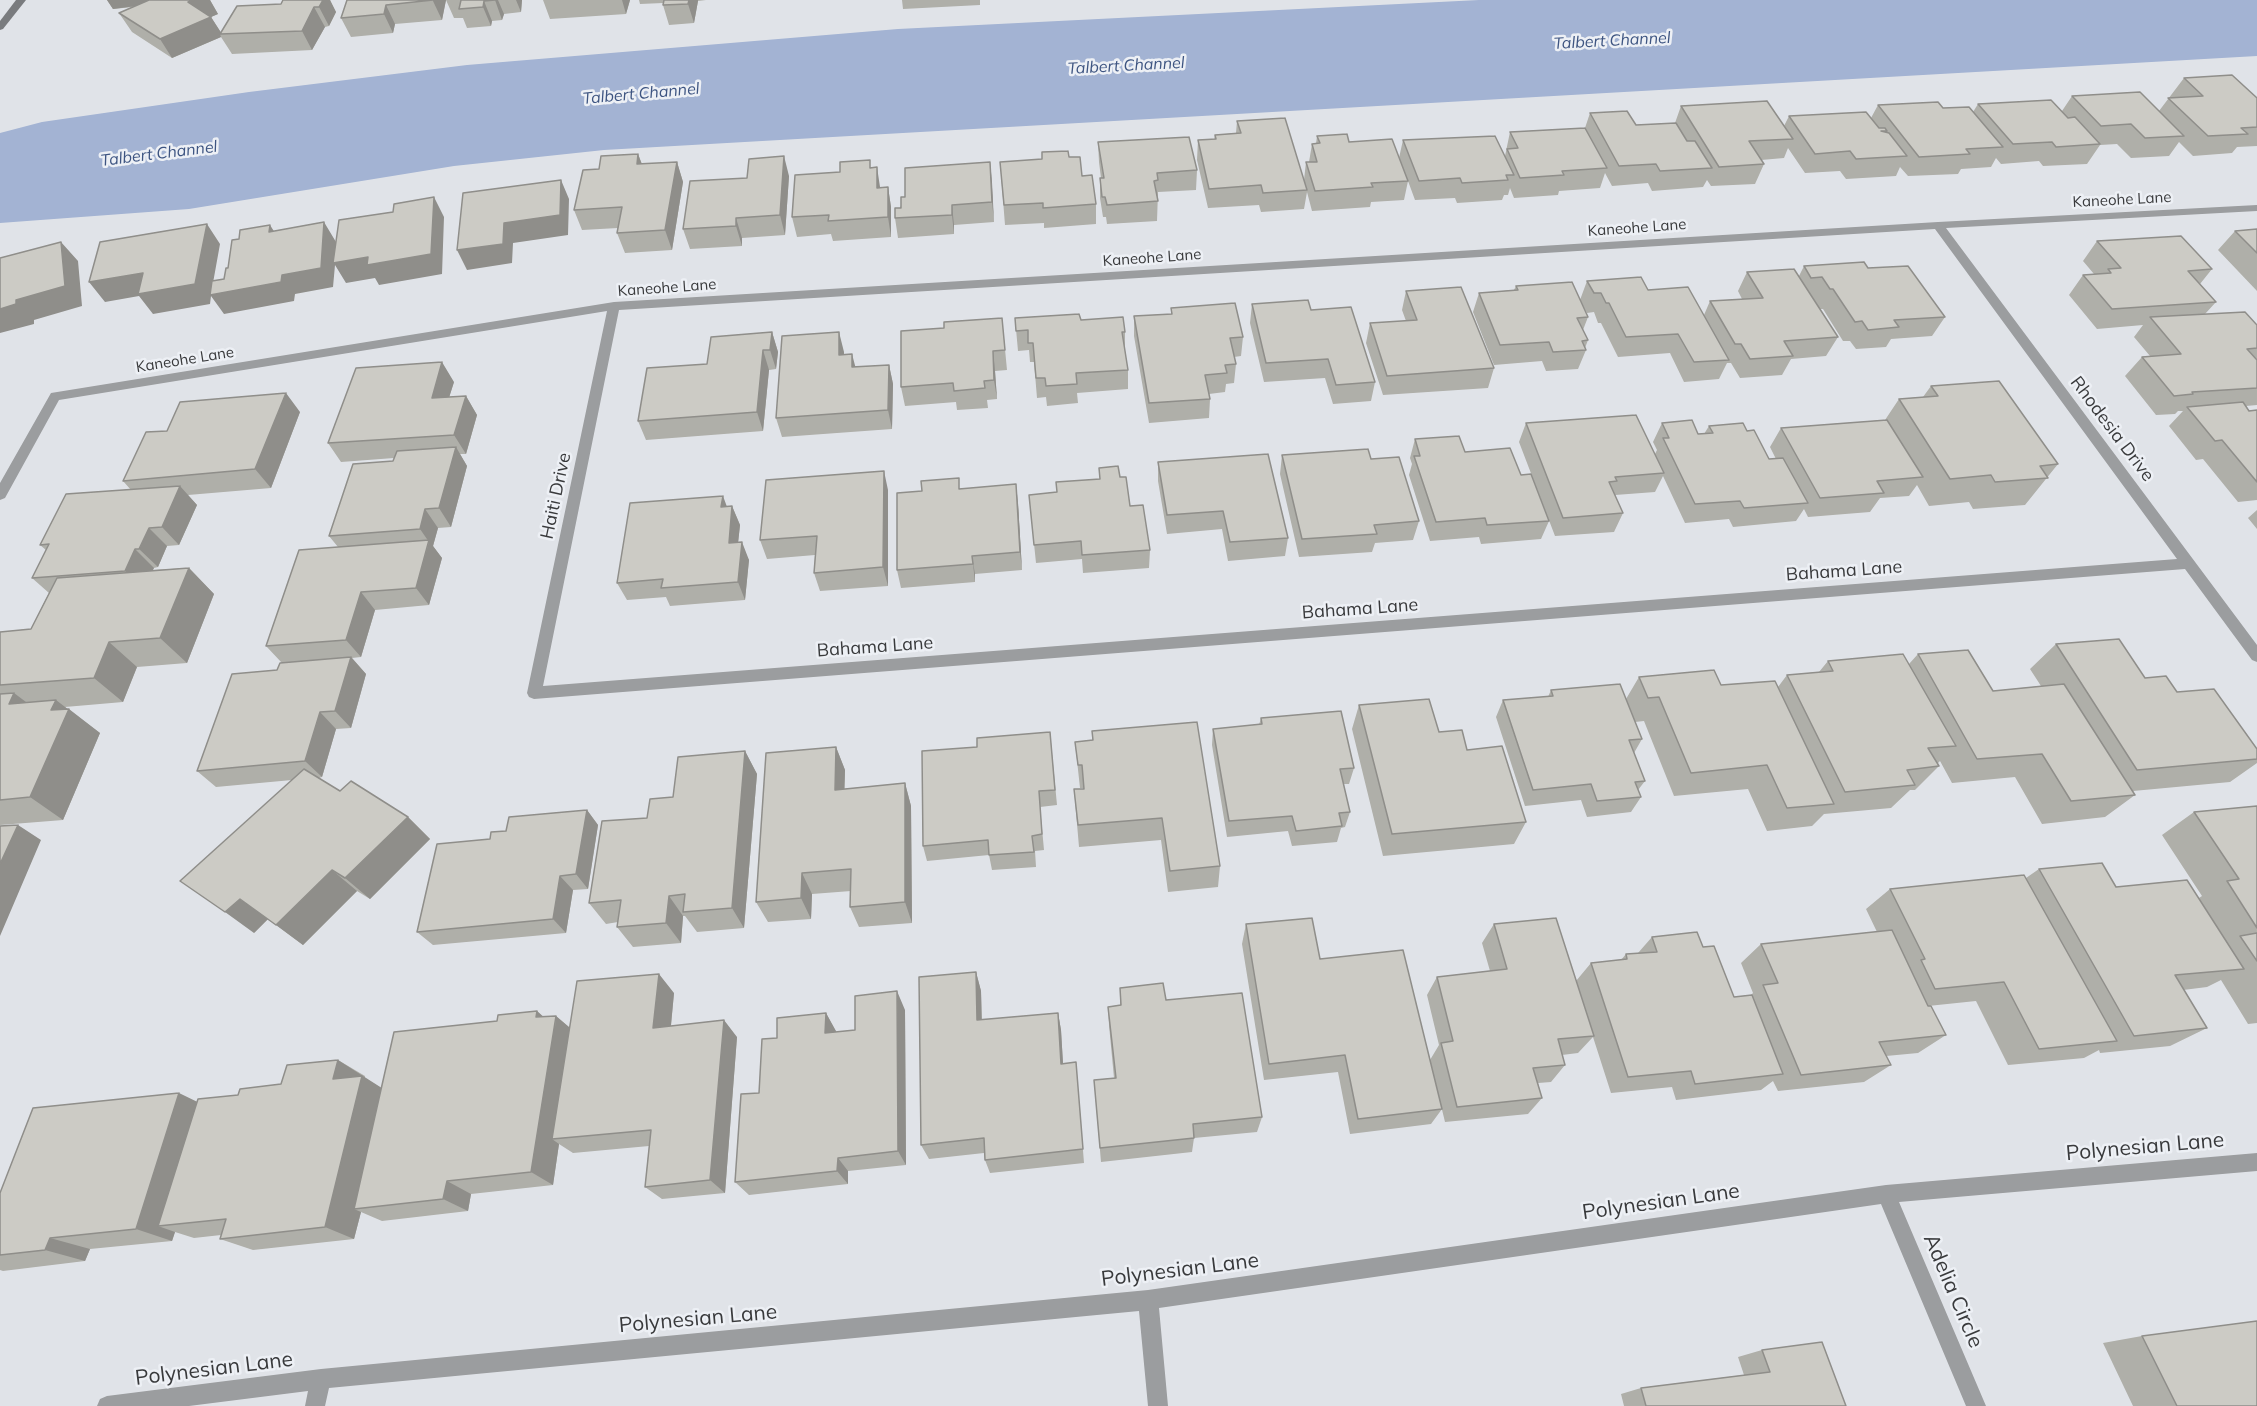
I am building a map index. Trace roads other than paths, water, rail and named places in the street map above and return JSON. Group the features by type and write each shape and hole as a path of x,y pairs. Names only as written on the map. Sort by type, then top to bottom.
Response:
{"main road":[{"path":"0,27 21,0"}],"street":[{"name":"Kaneohe Lane","path":"0,495 55,396 614,306 1938,225 2257,208"},
{"name":"Rhodesia Drive","path":"1938,225 2257,656"},
{"name":"Haiti Drive","path":"534,693 614,306"},
{"name":"Bahama Lane","path":"534,693 2189,563"},
{"name":"Polynesian Lane","path":"107,1406 321,1379 1148,1300 1886,1194 2257,1162"},
{"name":"Adelia Circle","path":"1886,1194 1976,1406"},
{"path":"1148,1300 1158,1406"},
{"path":"315,1406 321,1379"}],"water":[{"name":"Talbert Channel","path":"1479,0 2257,0 2257,56 604,150 454,166 189,209 0,223 0,133 42,122 249,92 467,65 898,29"}]}
